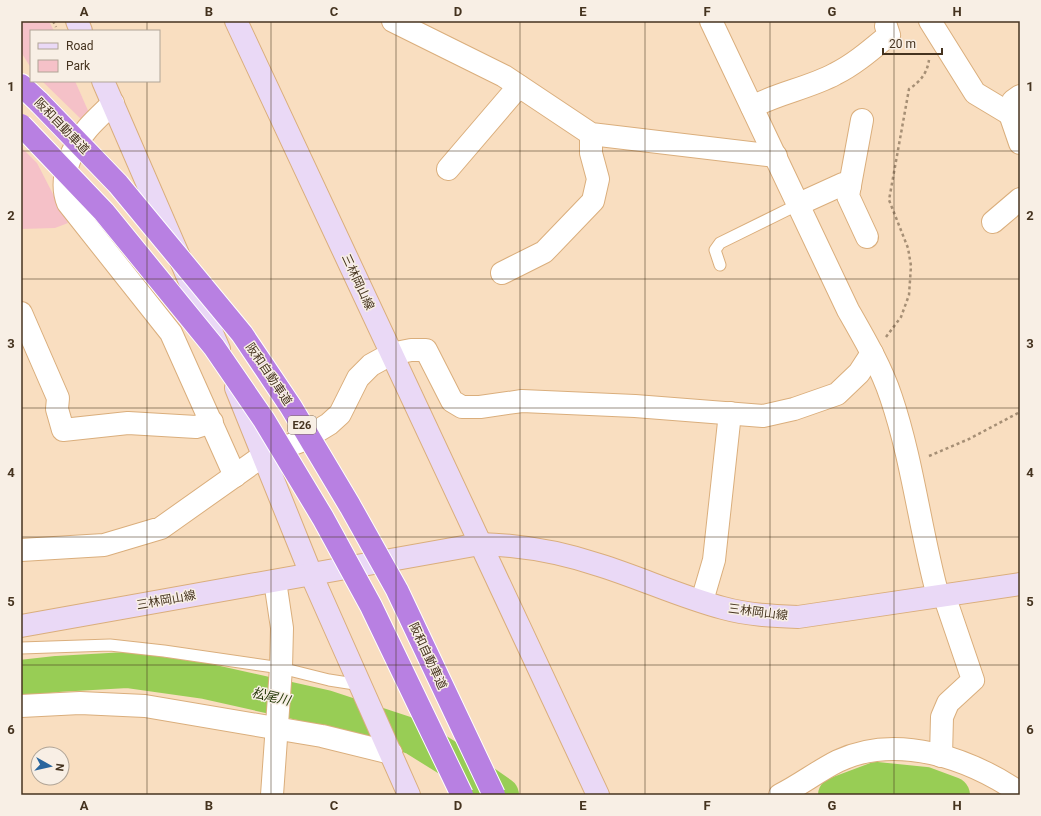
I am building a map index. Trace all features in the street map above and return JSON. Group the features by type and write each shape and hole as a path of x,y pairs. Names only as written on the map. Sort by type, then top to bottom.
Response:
{"highway":[{"name":"阪和自動車道","path":"21,85 118,184 242,334 291,407 350,506 397,590 494,795"},
{"name":"E26","path":"21,125 104,212 214,347 264,420 323,518 371,606 462,795"}],"main road":[{"name":"三林岡山線","path":"236,21 598,795"},
{"path":"103,82 264,455 311,574 409,795"},
{"name":"三林岡山線","path":"21,626 480,544 506,544 548,551 599,564 722,608 750,614 798,617 1020,584"}],"street":[{"path":"393,21 504,76 591,134 776,156"},
{"path":"711,21 848,310 872,353 891,396 941,596 973,680 948,703 942,717 941,756"},
{"path":"752,107 765,100 834,75 856,62 889,35 887,23"},
{"path":"934,29 975,93 1015,105 1020,144"},
{"path":"448,169 519,86"},
{"path":"113,103 88,128 74,150 65,177 64,195 68,203 171,333 236,476"},
{"path":"862,120 848,196 867,237"},
{"path":"502,273 544,252 593,201 598,178 591,152 591,134"},
{"path":"799,204 843,184 850,186"},
{"path":"993,222 1020,199"},
{"path":"21,313 58,398 57,408 63,430 128,423 196,427 212,422"},
{"path":"21,550 104,545 160,528 264,455 301,441 329,424 340,414 358,378 371,365 391,354 411,350 426,350 452,401 462,407 480,407 522,401 635,406 764,416 794,409 837,394 859,373 872,353"},
{"path":"702,601 714,560 730,414"},
{"path":"272,795 278,723 282,628 275,581"},
{"path":"21,706 80,703 145,706 278,723 322,736 389,749"},
{"path":"780,795 839,761 863,752 890,750 922,752 941,756 976,767 1007,790"}],"lane":[{"path":"720,265 715,250 720,243 799,204"},
{"path":"21,648 110,645 164,651 329,680 363,690"}],"path":[{"path":"872,353 901,316 909,295 911,266 908,248 889,200 909,89 918,83 927,71 930,55 929,43 934,29"},
{"path":"909,464 969,439 1020,412"}],"green space":[{"path":"21,21 49,21 54,30 30,30 30,66 21,52"},
{"path":"43,82 75,82 90,115 83,121"},
{"path":"21,147 37,163 68,223 55,228 21,229"}],"waterway":[{"name":"松尾川","path":"21,678 57,674 127,670 205,681 326,708 414,737 451,760 501,795"},
{"name":"松尾川","path":"836,795 876,780 925,785 952,795"}]}
